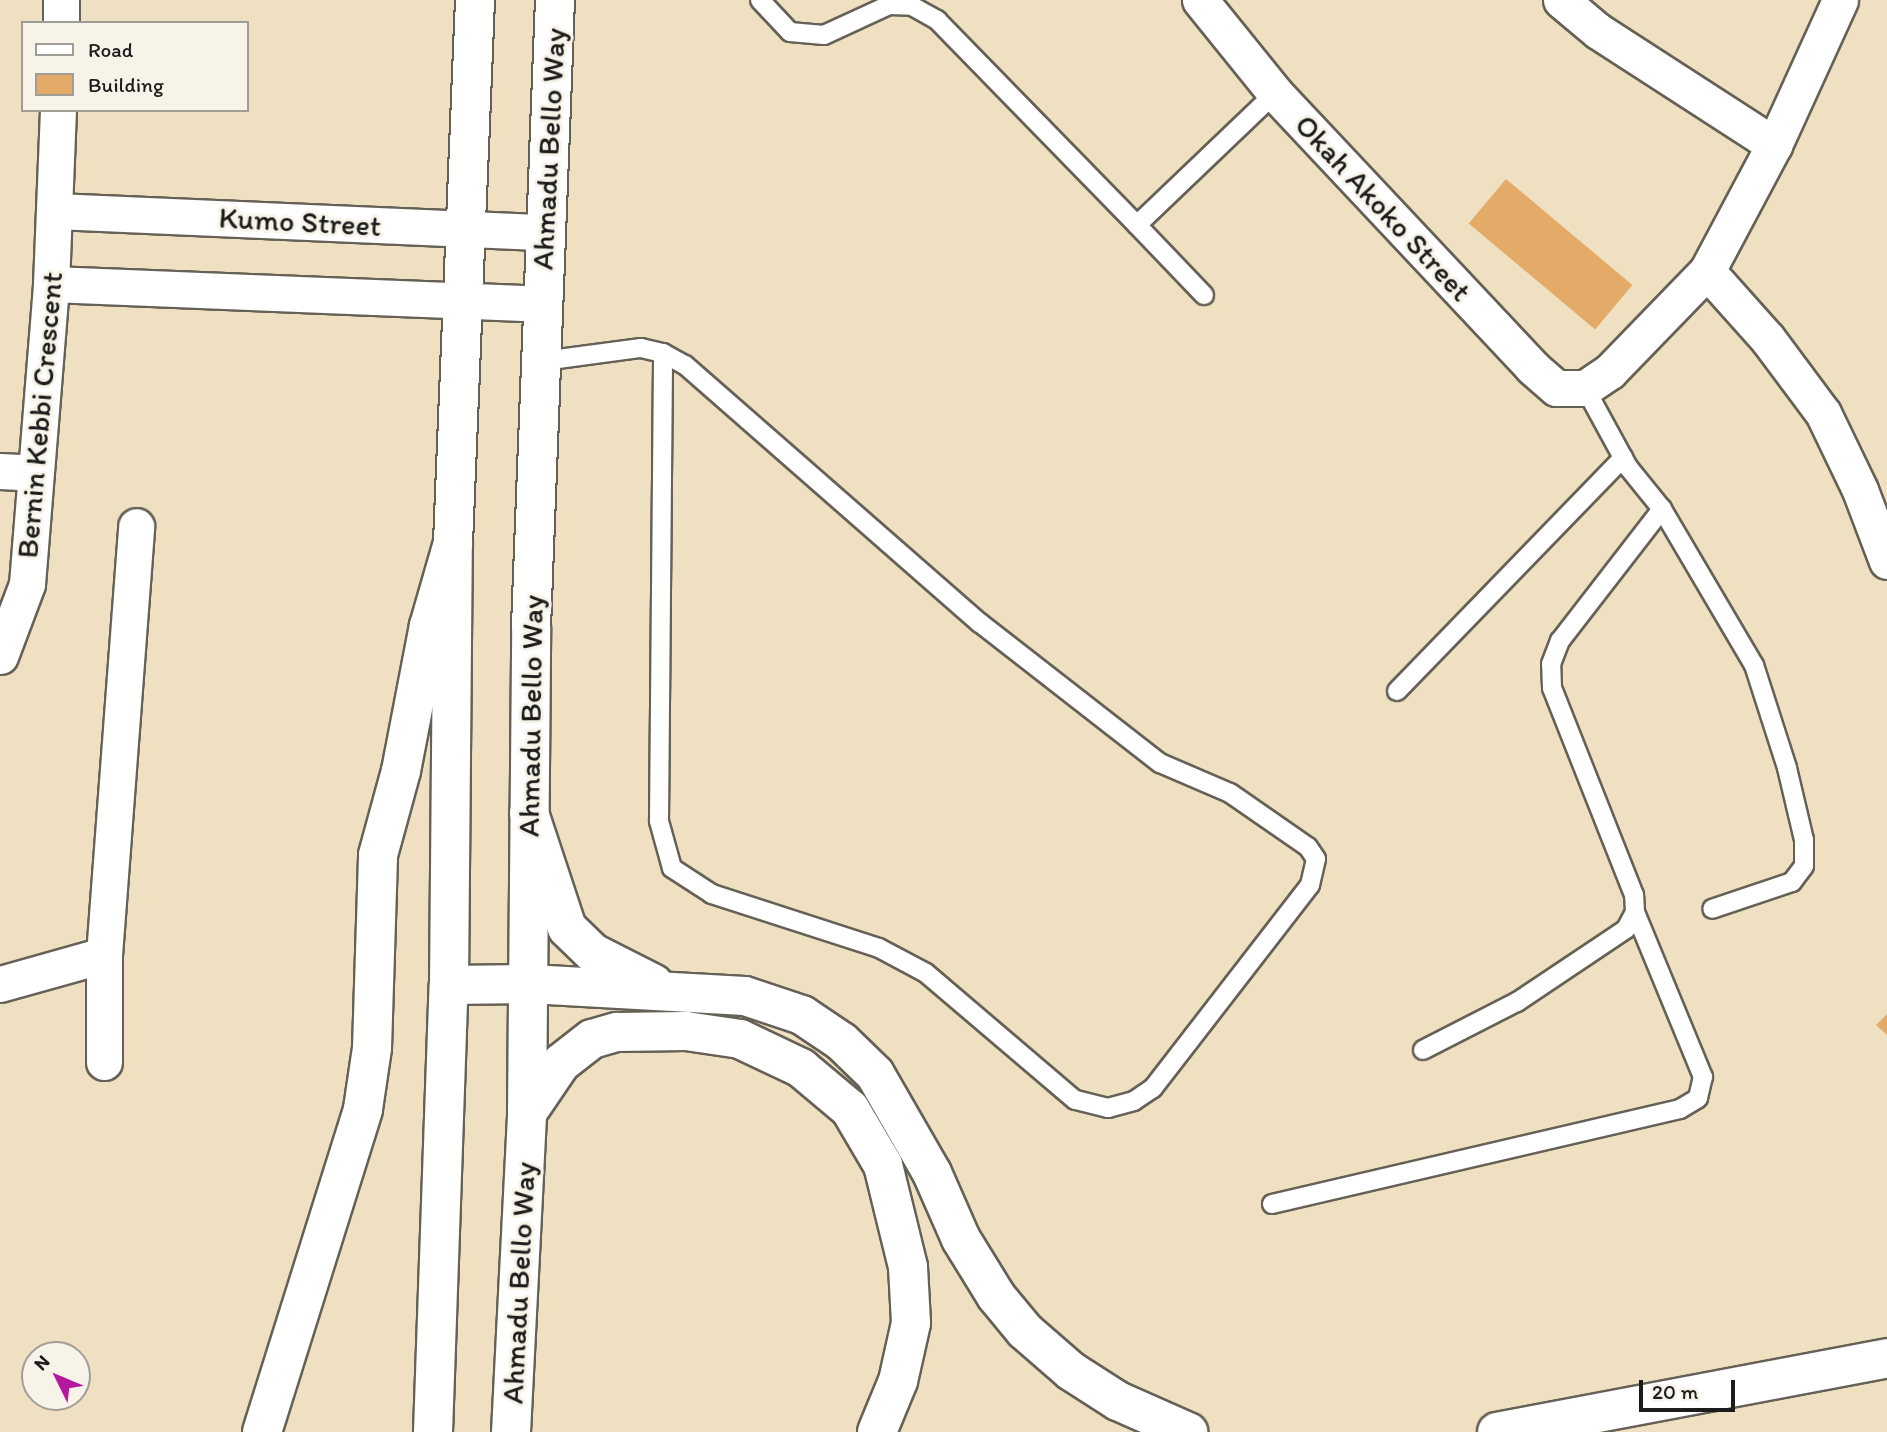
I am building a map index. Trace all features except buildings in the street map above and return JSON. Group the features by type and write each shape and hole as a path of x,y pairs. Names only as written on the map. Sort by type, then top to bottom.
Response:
{"main road":[{"path":"433,1432 449,985 453,543 475,0"},
{"name":"Ahmadu Bello Way","path":"511,1432 527,1113 531,627 555,0"},
{"path":"262,1432 363,1109 372,1048 378,855 401,771 429,626 453,543"},
{"path":"529,813 567,929 593,953 672,992"},
{"path":"449,985 530,984 745,996 802,1015 842,1042 875,1074 932,1173 961,1239 996,1296 1026,1331 1071,1371 1118,1401 1188,1432"},
{"path":"527,1113 561,1063 592,1039 617,1032 686,1031 740,1039 801,1068 850,1109 883,1165 908,1267 911,1323 898,1381 877,1432"},
{"path":"1497,1432 1887,1358"}],"street":[{"path":"61,0 61,21"},
{"name":"Okah Akoko Street","path":"1200,0 1275,93 1532,367 1556,388 1585,388"},
{"path":"1561,0 1598,32 1774,145"},
{"path":"1585,388 1610,371 1707,271 1774,145 1840,0"},
{"name":"Bernin Kebbi Crescent","path":"0,656 27,584 51,284 58,112"},
{"name":"Kumo Street","path":"55,211 545,232"},
{"path":"1707,271 1767,338 1823,413 1860,490 1887,561"},
{"path":"51,284 462,303 542,304"},
{"path":"0,471 34,472"},
{"path":"104,1062 104,955 136,526"},
{"path":"0,984 104,955"}],"lane":[{"path":"760,0 790,32 824,35 889,5 912,6 937,20 1204,295"},
{"path":"1137,225 1275,93"},
{"path":"543,361 641,348 663,353 685,365 1012,648 1160,763 1256,809 1308,848 1316,859 1310,885 1153,1088 1134,1101 1108,1108 1075,1100 926,973 879,948 712,894 672,868 659,821 663,353"},
{"path":"1585,388 1623,458 1662,509 1754,665 1804,840 1804,866 1792,882 1712,909"},
{"path":"1397,691 1623,458"},
{"path":"1272,1203 1680,1109 1698,1098 1703,1077 1635,912 1634,895 1552,688 1551,664 1560,641 1662,509"},
{"path":"1423,1050 1517,1002 1626,929 1635,912"}]}
